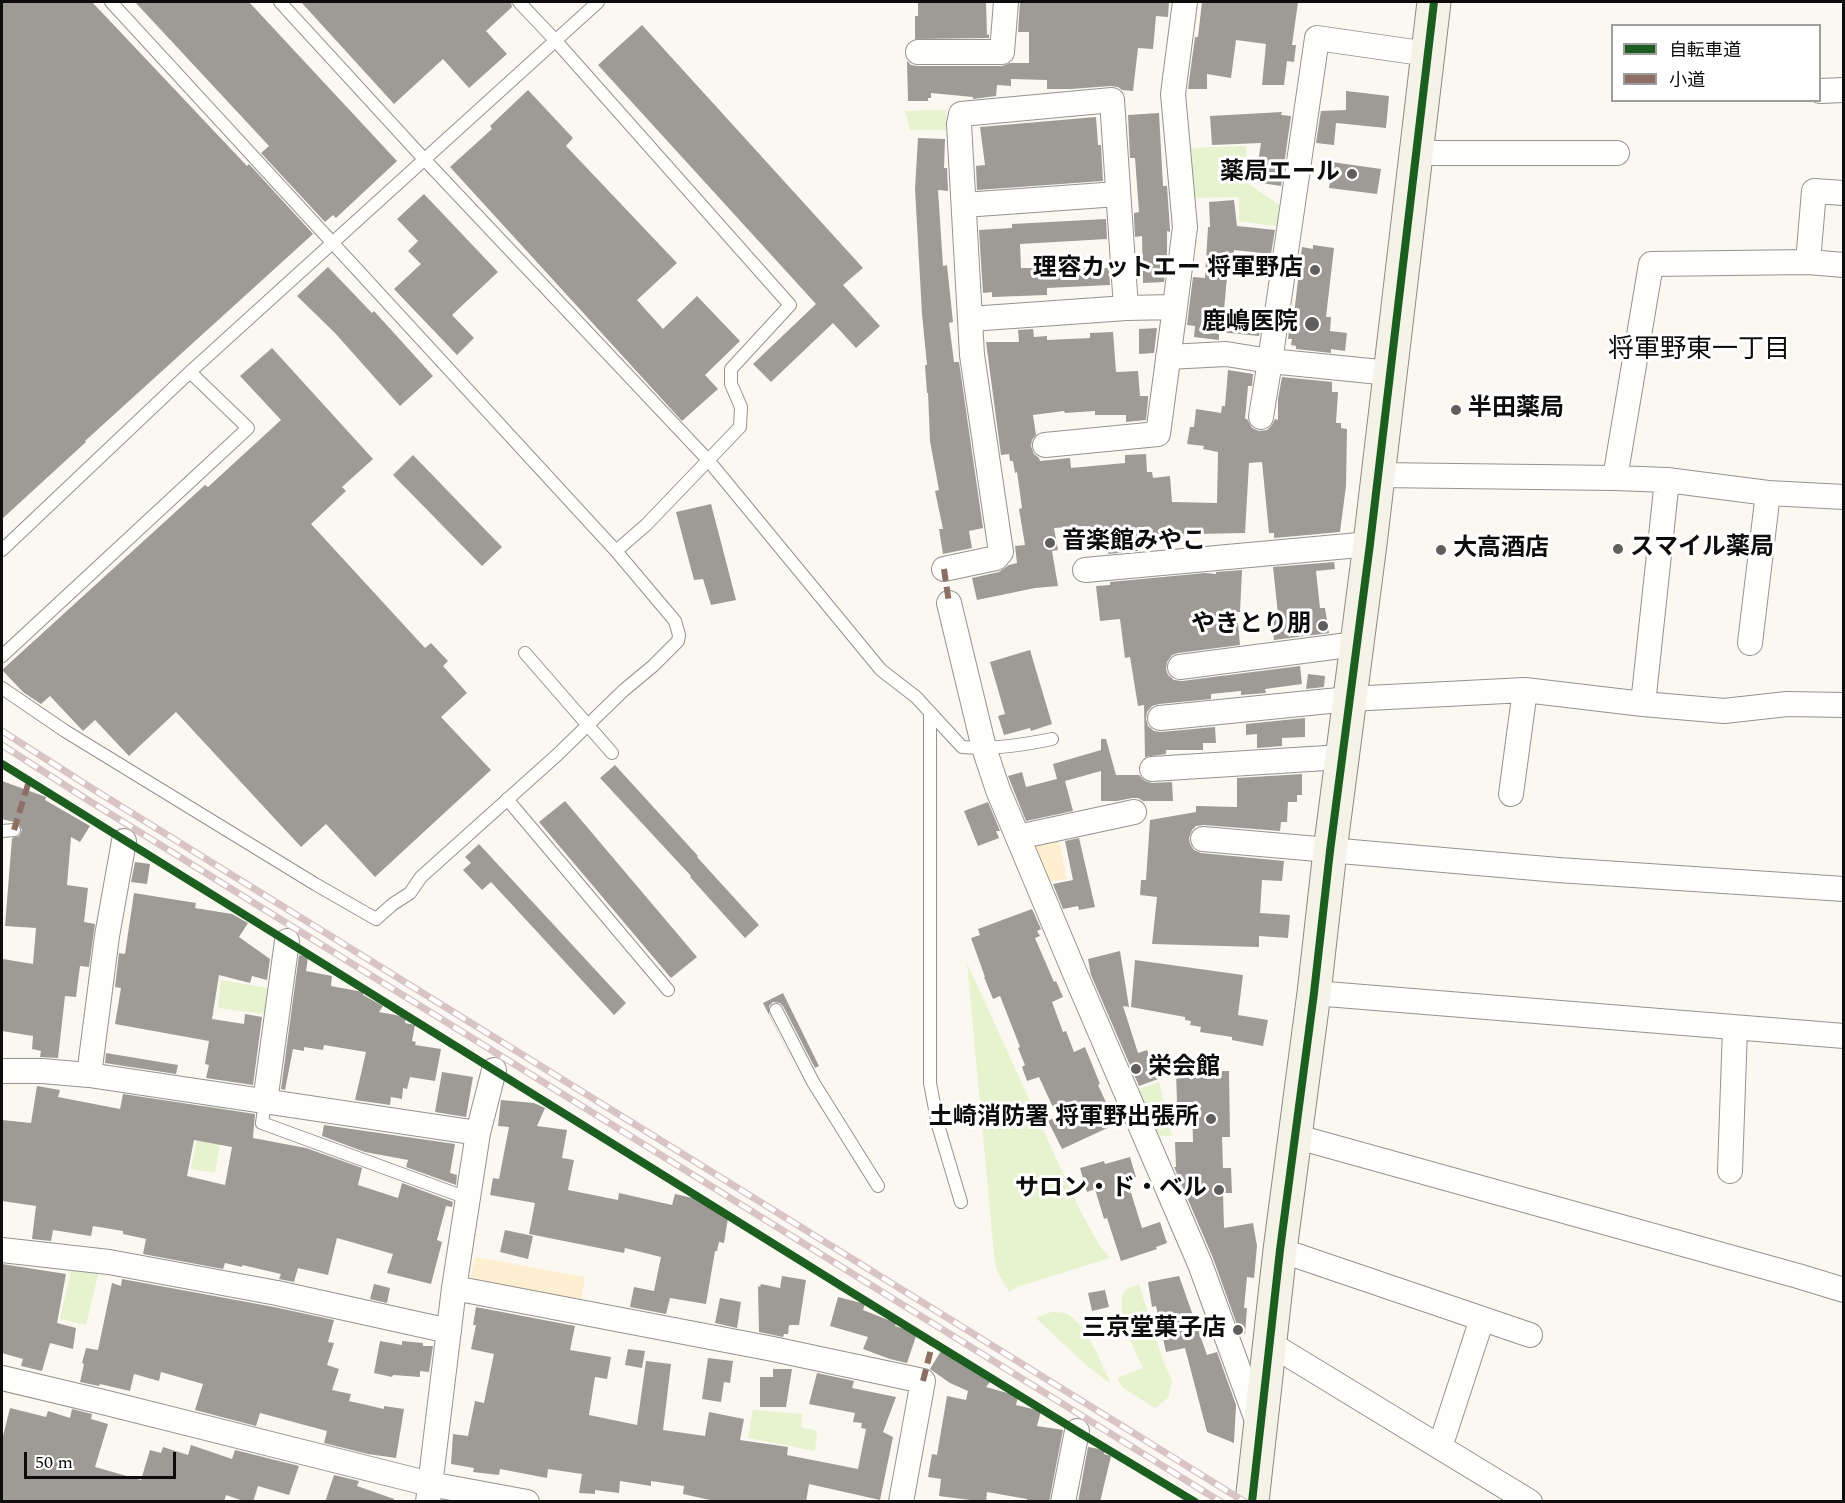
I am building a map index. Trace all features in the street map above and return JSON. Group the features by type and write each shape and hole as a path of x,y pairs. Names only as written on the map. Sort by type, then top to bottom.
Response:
{"street":[{"path":"918,52 1002,52 1006,2"},
{"path":"1045,445 1158,434 1185,226 1173,94 1185,2"},
{"path":"1252,1502 1280,1250 1370,543 1434,2"},
{"path":"1261,417 1317,38 1428,54"},
{"path":"1821,91 1844,90"},
{"path":"944,569 996,558 1001,552 972,355 959,124 961,114 1112,100 1126,308"},
{"path":"1416,153 1617,153"},
{"path":"1808,262 1814,191 1844,193"},
{"path":"963,205 1118,194"},
{"path":"1615,478 1651,264 1808,262 1844,265"},
{"path":"970,319 1126,308 1175,307"},
{"path":"1168,357 1226,354 1270,361 1390,373"},
{"path":"1378,475 1667,480 1768,494 1844,497"},
{"path":"1643,704 1667,480"},
{"path":"1750,643 1768,494"},
{"path":"1085,570 1370,543"},
{"path":"949,603 984,748 998,790 1200,1264 1259,1426"},
{"path":"1180,667 1356,644"},
{"path":"1511,794 1525,690"},
{"path":"1160,718 1349,699 1525,690 1724,711 1787,704 1844,705"},
{"path":"1152,769 1342,757"},
{"path":"1018,837 1134,812"},
{"path":"1203,839 1558,870 1844,889"},
{"path":"89,1075 107,936 124,841"},
{"path":"264,1102 287,941"},
{"path":"1314,993 1844,1036"},
{"path":"1730,1172 1735,1028"},
{"path":"429,1493 467,1198 478,1133 494,1070"},
{"path":"2,1071 42,1071 89,1075 478,1133"},
{"path":"1294,1137 1844,1290"},
{"path":"2,1250 109,1262 277,1293 449,1331"},
{"path":"1280,1250 1530,1335"},
{"path":"454,1288 773,1349 923,1381 901,1502"},
{"path":"1440,1447 1482,1319"},
{"path":"1269,1343 1530,1502"},
{"path":"2,1378 130,1408 429,1493 528,1502"},
{"path":"1063,1502 1077,1431"}],"lane":[{"path":"2,688 65,731 376,919 410,893 422,877 557,755 624,690 653,666 678,641 679,635 675,621 616,551 111,2"},
{"path":"280,2 424,159 708,460 881,670 916,697 962,747 1017,746 1053,739"},
{"path":"519,2 790,305 731,369 731,384 741,407 740,427 646,525 616,551"},
{"path":"2,550 190,372 598,2"},
{"path":"2,656 248,428 190,372"},
{"path":"525,653 612,753"},
{"path":"930,712 930,1083 938,1125 961,1202"},
{"path":"507,799 669,990"},
{"path":"776,1010 813,1082 878,1186"},
{"path":"264,1102 262,1123 467,1198"}],"green space":[{"path":"946,110 946,130 910,130 905,111"},
{"path":"1246,146 1246,182 1282,207 1280,227 1239,221 1239,197 1190,198 1188,148"},
{"path":"967,963 1078,1206 1099,1245 1110,1258 1020,1286 1009,1292 997,1271 994,1254"},
{"path":"221,980 273,989 271,1015 218,1008"},
{"path":"1159,1082 1172,1136 1149,1136 1132,1092"},
{"path":"204,1098 227,1102 215,1173 191,1169"},
{"path":"72,1266 99,1271 86,1325 60,1319"},
{"path":"1139,1284 1172,1381 1168,1398 1155,1408 1122,1387 1117,1378 1143,1368 1127,1332 1122,1311 1123,1294 1130,1287"},
{"path":"1051,1312 1069,1315 1082,1328 1094,1347 1111,1384 1086,1365 1036,1318"},
{"path":"753,1410 802,1414 801,1427 817,1431 815,1451 748,1438"}],"sand":[{"path":"1059,840 1067,879 1045,882 1028,845"},
{"path":"475,1257 585,1277 580,1306 469,1286"}],"building":[{"path":"2,2 92,2 247,166 249,164 313,234 2,519"},
{"path":"135,2 249,2 397,161 336,218 333,215 325,222 261,153 269,146"},
{"path":"301,2 511,2 512,7 486,31 507,54 469,88 443,59 394,104"},
{"path":"918,2 986,2 989,38 915,39 915,16 918,16"},
{"path":"1020,2 1169,2 1168,17 1156,16 1153,49 1138,48 1133,91 1111,86 1047,89 1047,80 1011,79 1011,86 997,85 996,96 973,99 973,97 931,93 928,101 908,101 907,61 911,65 918,66 1002,66 1010,63 1029,63 1029,32 1018,32"},
{"path":"1202,2 1298,2 1292,45 1296,45 1294,62 1287,61 1284,85 1262,85 1266,44 1236,40 1231,78 1207,74 1207,89 1188,89"},
{"path":"642,25 863,268 843,285 880,326 856,348 833,323 771,382 753,364 816,304 598,65"},
{"path":"528,90 573,138 566,146 677,263 637,300 663,329 697,296 740,341 705,375 718,389 682,421 450,167 492,129 490,126"},
{"path":"1346,91 1389,96 1386,128 1336,123 1334,145 1316,143 1321,111 1346,110"},
{"path":"1282,112 1281,115 1291,116 1281,186 1255,182 1261,143 1212,145 1210,116"},
{"path":"1159,113 1163,186 1167,186 1170,232 1167,231 1164,282 1143,283 1142,236 1135,237 1134,213 1139,212 1135,158 1130,158 1128,115"},
{"path":"1096,117 1098,145 1101,145 1103,181 977,190 976,166 985,165 980,127"},
{"path":"918,138 945,139 944,168 947,168 948,191 938,190 943,266 947,265 953,322 949,323 954,362 959,362 983,528 969,531 972,548 943,554 939,529 943,529 935,491 939,490 930,441 925,365 927,365 915,189"},
{"name":"薬局エール","path":"1325,161 1381,169 1377,194 1329,188 1330,180 1323,179"},
{"path":"424,194 498,272 452,315 474,338 457,355 394,289 421,264 408,251 418,241 397,219"},
{"path":"1234,200 1237,226 1275,230 1271,254 1234,250 1233,266 1228,266 1224,310 1263,313 1259,336 1219,332 1219,340 1194,337 1195,326 1187,325 1193,277 1205,278 1208,227 1210,227 1209,202"},
{"path":"1106,219 1107,239 1020,244 1021,268 1109,268 1110,285 1047,288 1047,295 992,297 992,292 983,293 979,230 1012,228 1012,224"},
{"path":"1313,245 1334,248 1326,317 1331,317 1330,331 1347,333 1345,351 1331,349 1331,353 1296,349 1296,346 1291,345 1292,339 1288,339 1291,314 1294,314 1302,247 1313,249"},
{"path":"328,267 372,313 374,311 433,376 400,406 335,333 297,296"},
{"path":"1157,328 1154,353 1139,354 1139,329"},
{"path":"1033,329 1034,337 1047,336 1047,340 1090,338 1090,333 1113,332 1116,372 1138,371 1140,396 1148,396 1146,420 1126,422 1126,415 1095,415 1095,411 1065,413 1064,411 1033,415 1036,435 1031,446 1034,454 1040,461 1070,458 1071,468 1125,463 1125,455 1146,454 1147,472 1152,472 1153,478 1170,476 1172,502 1217,503 1218,452 1203,449 1204,446 1187,444 1190,427 1194,427 1196,409 1221,413 1222,406 1225,406 1228,370 1253,374 1252,386 1248,386 1245,419 1252,428 1259,431 1267,430 1275,419 1278,420 1278,399 1282,377 1332,382 1332,392 1338,392 1336,423 1341,423 1341,428 1347,429 1346,486 1340,532 1274,538 1274,533 1269,533 1262,462 1249,463 1245,533 1149,535 1149,540 1137,540 1138,551 1108,554 1106,536 1088,537 1087,526 1054,528 1058,550 1052,551 1058,586 1035,588 977,600 972,578 999,572 1017,563 1015,546 1025,545 1019,509 1022,508 1017,472 1015,473 1009,454 1001,455 986,342 1019,342 1018,330"},
{"path":"272,348 373,459 342,487 346,491 311,524 425,648 431,643 448,661 443,666 467,693 441,717 491,770 375,877 326,824 301,847 176,712 129,756 95,720 83,731 50,696 41,704 23,692 2,670 205,485 208,487 281,420 240,376"},
{"path":"413,455 502,547 482,566 393,475"},
{"path":"711,504 736,600 711,605 703,579 694,580 676,512"},
{"path":"1334,562 1335,569 1316,571 1320,608 1325,608 1329,633 1274,640 1271,615 1278,614 1273,567"},
{"path":"1242,570 1240,612 1237,612 1240,645 1172,655 1167,662 1168,675 1174,680 1182,681 1300,666 1302,684 1265,689 1266,693 1241,695 1241,691 1211,694 1211,699 1152,706 1147,712 1146,719 1148,726 1154,731 1215,727 1216,743 1203,743 1203,750 1166,750 1166,754 1145,757 1144,705 1138,706 1130,657 1125,658 1120,619 1100,621 1096,586 1110,585 1110,582"},
{"path":"1030,650 1052,724 1031,731 1030,728 1004,735 998,716 1005,714 990,662"},
{"path":"1308,674 1325,676 1324,687 1306,689"},
{"path":"1305,718 1305,737 1282,738 1282,746 1257,748 1257,734 1246,735 1246,724"},
{"path":"1101,739 1106,739 1116,775 1139,775 1145,781 1152,783 1172,782 1173,801 1143,801 1132,798 1101,801 1101,771 1065,781 1073,811 1026,821 1008,776 1022,772 1026,787 1057,779 1053,764 1101,750"},
{"path":"615,765 759,925 745,938 600,778"},
{"path":"1302,774 1302,795 1297,795 1297,802 1288,802 1287,822 1281,822 1280,831 1204,825 1196,826 1189,838 1194,850 1201,853 1284,861 1282,881 1262,880 1260,913 1290,915 1288,938 1259,936 1259,947 1152,944 1157,897 1140,895 1141,880 1146,880 1150,820 1196,812 1196,806 1237,807 1237,778"},
{"path":"2,781 46,797 45,800 90,826 80,842 71,837 67,885 88,888 84,922 95,924 89,967 80,966 76,997 65,996 58,1058 40,1057 41,1051 32,1049 33,1036 2,1031 3,959 33,964 36,928 5,926 12,838 19,836 22,830 18,823 2,819"},
{"path":"565,801 697,957 671,978 539,822"},
{"path":"988,802 1000,831 996,831 999,838 978,846 964,811"},
{"path":"1079,838 1095,907 1079,910 1078,906 1063,909 1053,884 1073,880 1065,841"},
{"path":"479,844 626,1003 614,1015 491,882 482,890 463,870 471,863 465,857"},
{"path":"135,862 150,864 147,884 131,882"},
{"path":"134,893 196,903 195,908 232,914 248,923 239,937 270,959 267,980 252,976 250,983 219,975 212,1019 244,1024 245,1014 262,1017 253,1085 206,1078 209,1065 205,1064 209,1041 115,1024 121,988 115,987 119,953 125,954"},
{"path":"1032,909 1041,929 1037,931 1040,936 1035,938 1063,997 1052,1002 1063,1032 1066,1031 1074,1052 1085,1047 1100,1084 1098,1085 1116,1124 1062,1149 1048,1121 1057,1116 1039,1077 1027,1081 1022,1067 1025,1065 1018,1048 1020,1047 1000,996 993,999 971,938 980,935 978,929"},
{"path":"1120,951 1129,1007 1123,1006 1138,1053 1147,1050 1158,1079 1139,1086 1091,975 1088,959"},
{"path":"299,955 308,957 306,971 332,976 331,986 363,992 363,995 383,1006 379,1012 406,1017 405,1023 415,1025 412,1041 416,1042 415,1045 441,1049 435,1081 410,1077 407,1089 403,1088 402,1099 391,1097 390,1105 355,1100 366,1052 324,1045 323,1050 304,1047 304,1051 293,1049 285,1090 281,1089"},
{"path":"1135,960 1243,975 1238,1015 1268,1020 1263,1046 1232,1040 1232,1037 1200,1032 1201,1027 1190,1025 1191,1021 1185,1020 1185,1017 1131,1007"},
{"path":"783,993 819,1066 815,1068 783,1006 773,1002 769,1006 769,1014 800,1076 763,1003"},
{"path":"106,1053 178,1065 176,1074 105,1063"},
{"path":"1229,1071 1230,1137 1222,1137 1223,1168 1231,1168 1232,1193 1223,1193 1224,1228 1253,1223 1257,1246 1254,1278 1247,1277 1244,1308 1247,1308 1245,1334 1240,1333 1213,1258 1174,1167 1176,1167 1175,1142 1193,1142 1192,1102 1177,1102 1176,1072"},
{"path":"442,1072 473,1077 466,1117 435,1112"},
{"path":"37,1086 60,1090 58,1097 120,1109 123,1094 255,1114 253,1138 306,1148 362,1168 358,1185 398,1198 402,1183 453,1202 452,1207 446,1206 437,1240 442,1242 431,1284 387,1273 393,1254 337,1238 328,1275 298,1268 294,1282 279,1279 281,1274 242,1265 242,1267 225,1263 223,1269 143,1254 146,1239 123,1234 123,1231 93,1226 91,1236 53,1230 51,1241 32,1239 36,1206 2,1201 2,1120 31,1123","holes":["194,1140 232,1147 225,1185 187,1176"]},
{"path":"501,1100 534,1103 545,1108 537,1126 567,1130 562,1158 574,1160 568,1190 618,1200 619,1193 672,1205 675,1194 701,1200 717,1213 728,1218 724,1243 719,1242 717,1251 715,1251 706,1304 670,1298 666,1314 630,1307 634,1287 654,1291 661,1257 625,1248 624,1253 529,1234 535,1203 490,1195 493,1178 499,1179 509,1127 498,1126"},
{"path":"324,1125 455,1144 450,1173 457,1175 456,1185 406,1167 408,1160 365,1152 322,1136"},
{"path":"1130,1157 1136,1177 1127,1180 1142,1228 1160,1222 1167,1243 1156,1247 1157,1249 1121,1261 1095,1189 1087,1192 1080,1168"},
{"path":"505,1230 533,1236 528,1259 500,1252"},
{"path":"2,1264 66,1274 57,1323 76,1328 73,1349 50,1343 42,1371 21,1366 23,1359 2,1353"},
{"path":"782,1276 806,1280 799,1325 789,1325 788,1334 784,1334 783,1337 759,1332 758,1286 760,1287 761,1284 780,1288"},
{"path":"1179,1276 1207,1355 1217,1352 1236,1405 1234,1443 1207,1432 1185,1348 1166,1352 1156,1306 1152,1307 1148,1282"},
{"path":"122,1279 334,1320 328,1342 334,1343 327,1365 339,1369 332,1390 351,1394 349,1401 384,1409 384,1406 404,1409 396,1458 324,1443 327,1431 260,1413 256,1426 195,1410 203,1384 161,1372 159,1381 134,1374 130,1391 80,1382 86,1348 98,1350 112,1283 121,1286"},
{"path":"374,1284 390,1288 387,1303 370,1299"},
{"path":"1105,1290 1109,1307 1092,1311 1088,1293"},
{"path":"838,1297 865,1304 863,1310 896,1323 895,1326 917,1333 907,1363 863,1349 868,1337 830,1326"},
{"path":"720,1298 741,1302 737,1328 715,1323"},
{"path":"476,1307 575,1326 570,1350 611,1357 607,1379 595,1377 589,1415 637,1425 646,1361 671,1364 663,1430 705,1436 709,1412 744,1419 740,1440 788,1447 787,1455 858,1469 866,1429 861,1428 862,1423 853,1422 855,1413 809,1404 817,1373 854,1381 852,1388 896,1397 883,1432 893,1437 880,1500 809,1484 806,1502 719,1502 683,1494 684,1486 651,1481 651,1486 620,1481 619,1493 595,1490 595,1494 579,1493 582,1474 548,1469 547,1478 500,1469 499,1475 473,1472 474,1468 451,1464 453,1434 468,1436 475,1401 484,1403 494,1354 471,1349 476,1325 473,1325"},
{"path":"380,1341 402,1345 402,1341 433,1346 429,1372 420,1371 420,1377 393,1375 392,1377 374,1373"},
{"path":"628,1349 645,1351 642,1368 625,1365"},
{"path":"941,1351 990,1382 986,1387 1018,1396 1016,1405 1041,1411 1037,1426 1063,1430 1049,1502 1027,1502 1027,1499 987,1492 986,1502 939,1496 941,1479 928,1477 932,1454 937,1455 947,1396 966,1400 968,1391 950,1383 930,1369"},
{"path":"708,1358 733,1361 730,1383 724,1382 721,1402 702,1399"},
{"path":"773,1369 792,1369 786,1407 760,1407 760,1377 773,1377"},
{"path":"10,1408 46,1417 48,1411 70,1418 72,1409 92,1414 91,1419 108,1424 95,1467 141,1480 150,1450 161,1453 163,1447 188,1455 191,1445 232,1459 235,1450 299,1466 289,1495 258,1486 253,1502 226,1495 224,1502 2,1502 2,1440"},
{"path":"1088,1447 1105,1450 1104,1454 1111,1456 1100,1502 1078,1502"},
{"path":"334,1475 359,1481 357,1486 394,1499 394,1502 325,1502"}],"railway":[{"path":"2,731 1245,1502"},
{"path":"2,745 1221,1502"}],"marked path":[{"path":"944,569 949,603"},
{"path":"14,830 29,781"},
{"path":"923,1381 933,1341"}],"cycle path":[{"path":"1252,1502 1280,1250 1370,544 1434,2"},
{"path":"2,764 851,1292 1195,1502"}],"place":[{"name":"薬局エール","path":"1352,174"},
{"name":"理容カットエー 将軍野店","path":"1315,270"},
{"name":"鹿嶋医院","path":"1312,324"},
{"name":"半田薬局","path":"1456,410"},
{"name":"音楽館みやこ","path":"1050,543"},
{"name":"スマイル薬局","path":"1618,549"},
{"name":"大高酒店","path":"1441,550"},
{"name":"やきとり朋","path":"1323,626"},
{"name":"栄会館","path":"1136,1069"},
{"name":"土崎消防署 将軍野出張所","path":"1211,1119"},
{"name":"サロン・ド・ベル","path":"1219,1190"},
{"name":"三京堂菓子店","path":"1238,1330"}],"district":[{"name":"将軍野東一丁目","path":"1699,352"}]}
